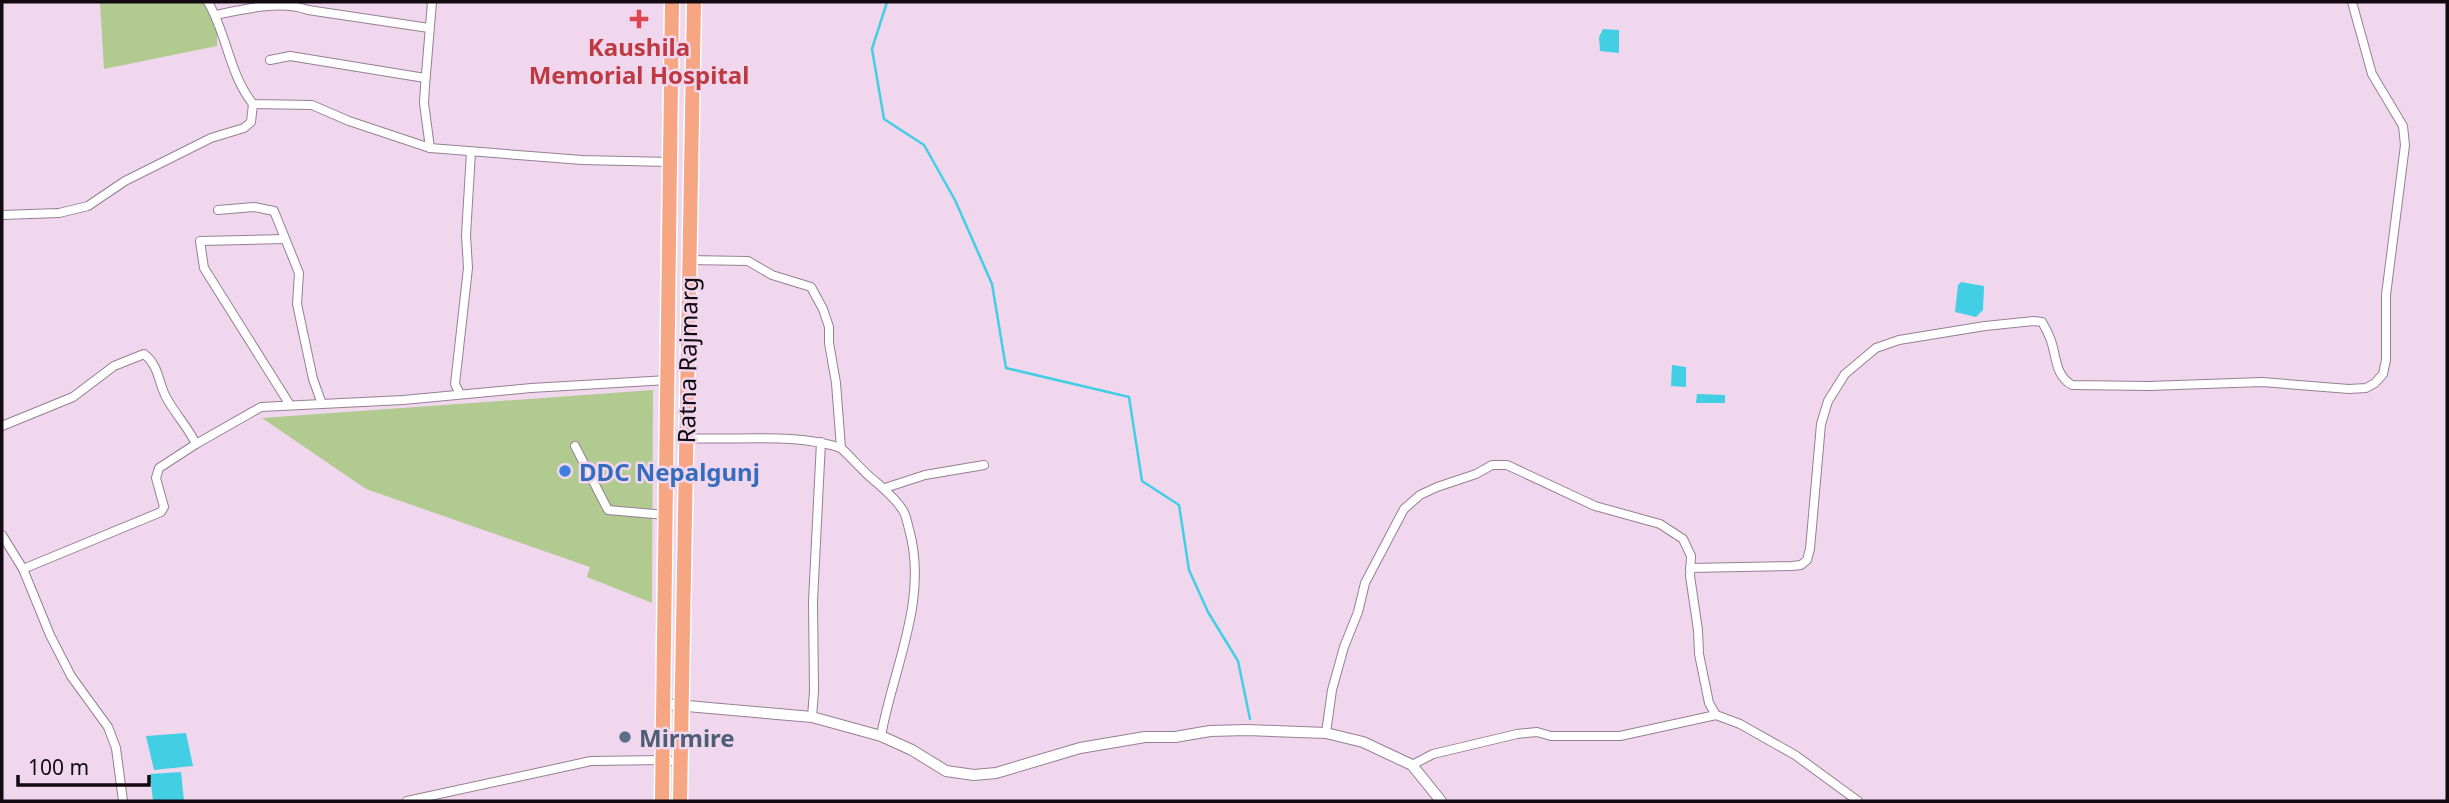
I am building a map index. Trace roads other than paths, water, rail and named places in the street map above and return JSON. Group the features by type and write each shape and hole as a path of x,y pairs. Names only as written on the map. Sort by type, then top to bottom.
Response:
{"highway":[{"name":"Ratna Rajmarg","path":"662,801 672,2"},
{"name":"Ratna Rajmarg","path":"680,801 694,2"}],"street":[{"path":"2,215 59,213 88,206 125,181 211,138 244,128 251,122 253,104 237,81 216,15 208,2"},
{"path":"430,148 424,103 432,2"},
{"path":"1690,568 1792,566 1801,565 1807,560 1821,424 1828,401 1844,374 1861,358 1876,348 1899,340 2034,321 2042,322 2050,337 2060,374 2063,380 2072,385 2149,386 2262,382 2348,389 2365,388 2375,383 2383,374 2386,360 2386,295 2405,145 2403,126 2372,74 2352,2"},
{"path":"216,15 260,6 300,4 308,10 429,28"},
{"path":"270,60 290,56 425,78"},
{"path":"253,104 312,105 349,121 430,148 582,160 670,162"},
{"path":"460,394 455,384 468,268 466,235 471,152"},
{"path":"218,210 254,207 274,211 299,273 297,304 313,379 322,404"},
{"path":"285,239 200,241 204,268 290,405"},
{"path":"688,260 748,261 772,275 811,287 829,327 841,448"},
{"path":"2,426 73,397 114,366 144,354 151,359 165,394 196,444"},
{"path":"23,569 160,512 164,507 156,478 159,468 261,407 668,380"},
{"path":"686,438 821,442 841,448 876,483 885,488 904,511 913,543 915,580 910,628 881,736"},
{"path":"812,717 813,601 821,442"},
{"path":"575,446 608,510 666,515"},
{"path":"885,488 925,475 984,465"},
{"path":"1326,733 1335,679 1365,583 1404,509 1420,495 1476,474 1492,465 1507,466 1595,506 1660,524 1683,539 1688,548 1699,654 1709,703 1716,715"},
{"path":"2,535 23,569 48,632 71,676 108,727 116,748 123,801"},
{"path":"664,704 812,717 881,736 912,750 946,771 974,775 996,773 1080,748 1144,737 1175,737 1210,731 1247,730 1326,733 1363,742 1412,765 1441,801"},
{"path":"1412,765 1433,754 1517,734 1537,732 1551,736 1620,736 1716,715 1740,724 1796,755 1858,801"},
{"path":"407,801 591,761 680,762"}],"water":[{"path":"1603,29 1619,30 1619,53 1600,51 1599,37"},
{"path":"1961,282 1984,286 1983,310 1976,317 1955,312 1958,285"},
{"path":"1672,365 1686,367 1686,387 1671,386"},
{"path":"1697,394 1725,395 1725,403 1696,403"},
{"path":"186,733 193,766 154,770 146,736"},
{"path":"181,772 184,801 153,801 150,774"}],"waterway":[{"path":"887,2 872,49 884,119 924,145 955,200 992,284 1006,368 1129,397 1142,481 1179,505 1189,570 1208,612 1238,661 1250,719"}],"place":[{"name":"Kaushila Memorial Hospital","path":"639,19"},
{"name":"DDC Nepalgunj","path":"565,471"},
{"name":"Mirmire","path":"625,737"}]}
